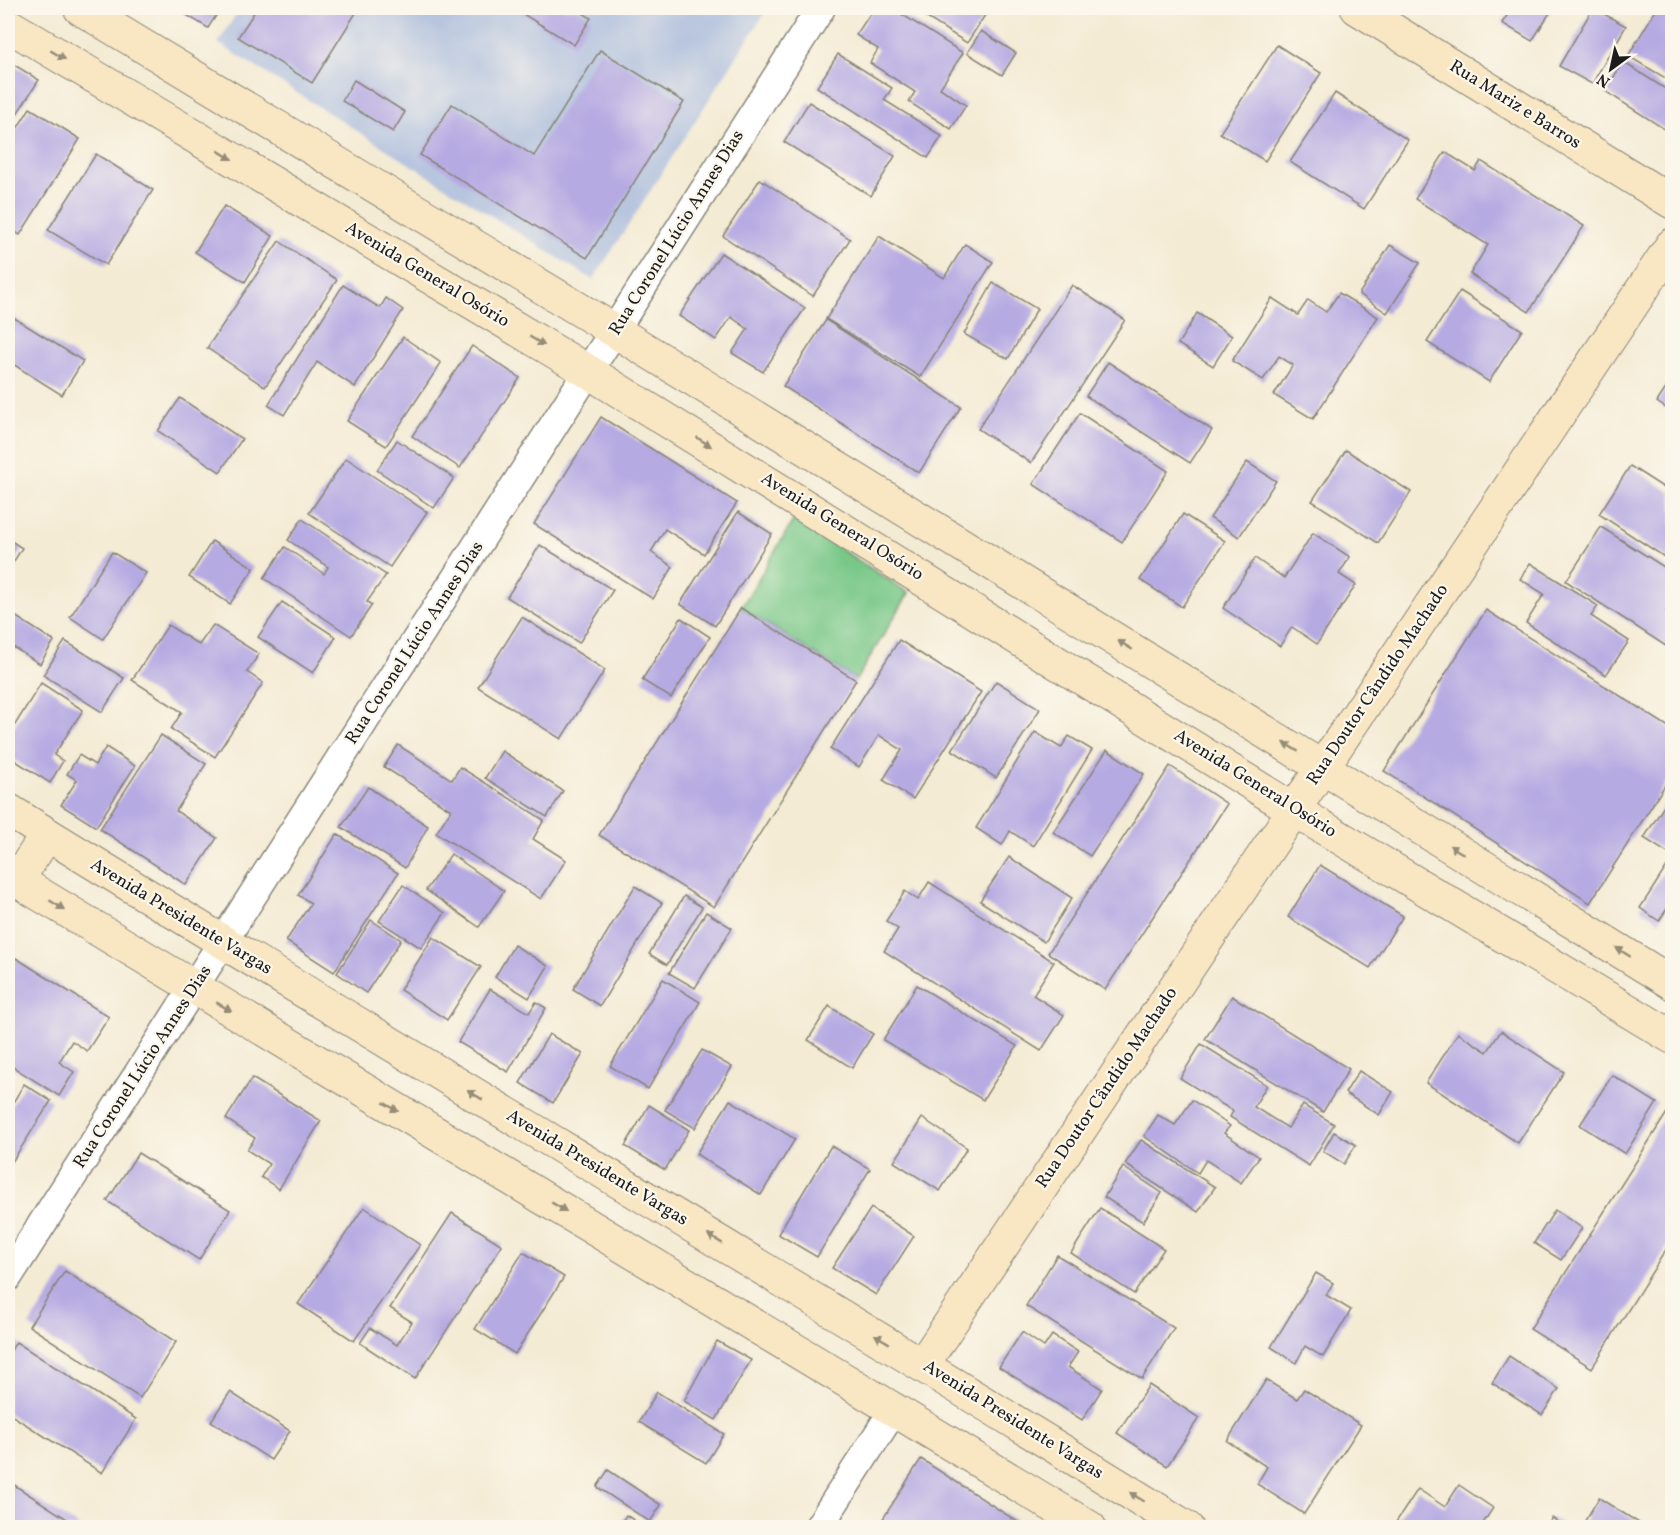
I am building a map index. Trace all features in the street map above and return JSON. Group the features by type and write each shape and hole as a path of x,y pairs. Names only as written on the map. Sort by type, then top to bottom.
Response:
{"main road":[{"path":"80,8 615,331 1672,983"},
{"name":"Rua Mariz e Barros","path":"1357,8 1672,202"},
{"name":"Avenida General Osório","path":"8,25 589,372 936,585 1294,810 1672,1036"},
{"path":"268,180 292,136"},
{"name":"Rua Doutor Cândido Machado","path":"922,1364 1672,245"},
{"path":"936,585 962,545"},
{"name":"Avenida Presidente Vargas","path":"8,810 223,943 922,1364 1187,1527"},
{"path":"47,835 12,878 1090,1527"},
{"path":"1514,942 1541,902"},
{"path":"895,1408 886,1395 888,1373 893,1367 907,1361 922,1364"}],"street":[{"name":"Rua Coronel Lúcio Annes Dias","path":"8,1277 821,8"},
{"path":"818,1527 895,1408"}],"shaded area":[{"path":"240,8 768,8 593,280 218,43"}],"green space":[{"path":"794,519 909,593 856,680 741,608"}],"building":[{"path":"175,8 221,8 208,28"},
{"path":"257,8 359,8 312,83 238,37"},
{"path":"513,8 575,8 591,18 574,45"},
{"path":"874,8 892,8 963,53 940,88 966,105 951,129 909,102 915,92 870,63 878,49 856,35"},
{"path":"911,8 986,8 989,9 967,43"},
{"path":"1512,8 1553,8 1532,41 1502,23"},
{"path":"1593,8 1626,26 1592,84 1559,66"},
{"path":"1657,8 1672,8 1672,82 1628,56"},
{"path":"981,31 1016,53 1002,75 967,53"},
{"path":"1277,45 1321,73 1265,161 1220,133"},
{"path":"600,50 684,102 587,258 420,155 452,104 534,156"},
{"path":"838,54 892,88 884,100 942,136 928,158 817,87"},
{"path":"8,61 39,80 13,120 8,116"},
{"path":"1623,62 1672,93 1672,134 1605,91"},
{"path":"354,80 405,112 393,132 342,101"},
{"path":"1335,93 1408,140 1364,209 1290,162"},
{"path":"809,102 895,156 871,196 784,142"},
{"path":"30,108 80,139 20,235 8,227 8,143"},
{"path":"1445,152 1475,171 1481,161 1584,226 1529,312 1470,274 1488,245 1415,199"},
{"path":"96,154 153,190 106,265 48,230"},
{"path":"760,179 850,239 813,296 723,236"},
{"path":"224,206 273,236 245,282 195,252"},
{"path":"879,236 944,278 965,244 993,262 920,377 826,319"},
{"path":"279,241 337,280 265,387 207,348"},
{"path":"1390,245 1420,263 1387,313 1359,294"},
{"path":"721,253 805,308 763,372 732,353 748,329 731,317 716,340 679,316"},
{"path":"993,283 1037,309 1008,359 964,334"},
{"path":"343,285 380,308 386,298 403,310 355,387 317,362 284,415 268,405"},
{"path":"1072,285 1125,320 1031,463 978,429"},
{"path":"1460,291 1522,330 1489,382 1427,342"},
{"path":"1339,293 1378,317 1313,419 1274,395 1293,365 1279,356 1263,380 1232,361 1272,298 1298,315 1308,300 1326,312"},
{"path":"1197,313 1232,336 1213,366 1178,344"},
{"path":"8,314 83,361 62,395 8,361"},
{"path":"826,320 961,407 919,473 783,386"},
{"path":"403,337 441,363 386,446 347,421"},
{"path":"472,346 520,378 460,468 412,436"},
{"path":"1108,362 1212,430 1190,463 1086,396"},
{"path":"1672,379 1672,412 1657,402"},
{"path":"180,398 242,439 220,472 158,431"},
{"path":"1080,413 1168,471 1122,542 1033,484"},
{"path":"601,417 737,503 704,554 665,529 651,552 673,567 653,599 534,524"},
{"path":"397,440 454,478 434,508 377,470"},
{"path":"1346,450 1411,492 1378,543 1312,501"},
{"path":"346,458 427,512 390,567 309,513"},
{"path":"1247,462 1276,481 1239,537 1210,518"},
{"path":"1630,466 1672,493 1672,562 1599,514"},
{"path":"738,512 772,534 715,626 680,604"},
{"path":"1183,514 1225,541 1182,607 1140,580"},
{"path":"302,519 386,575 367,602 372,605 351,636 264,578 285,547 324,574 328,567 288,540"},
{"path":"1601,527 1672,572 1672,601 1666,611 1672,615 1672,650 1566,581"},
{"path":"1313,533 1350,557 1339,574 1356,585 1317,644 1292,627 1280,646 1223,608 1255,558 1284,578"},
{"path":"8,539 22,548 8,571"},
{"path":"212,541 254,568 230,604 189,577"},
{"path":"540,545 613,590 579,643 507,597"},
{"path":"112,552 146,573 103,639 70,617"},
{"path":"1530,563 1598,606 1591,616 1629,641 1606,675 1526,623 1544,594 1520,579"},
{"path":"282,602 336,637 313,673 258,637"},
{"path":"741,608 856,680 714,907 599,835"},
{"path":"1486,610 1672,729 1672,774 1590,903 1384,771"},
{"path":"15,616 54,641 40,664 8,644 8,627"},
{"path":"522,617 605,670 561,739 478,687"},
{"path":"681,618 710,637 671,698 642,680"},
{"path":"168,625 199,645 213,625 259,654 247,672 263,683 215,757 171,729 182,712 132,680"},
{"path":"899,640 981,692 913,799 883,780 902,750 879,735 859,767 830,749"},
{"path":"65,641 124,678 102,712 43,675"},
{"path":"996,681 1040,709 996,778 952,750"},
{"path":"41,683 83,710 54,755 63,761 50,783 8,756 8,736"},
{"path":"1035,732 1061,748 1069,736 1092,750 1033,846 1010,831 1002,845 976,828"},
{"path":"161,735 206,764 176,811 217,838 186,885 100,829"},
{"path":"398,745 452,780 460,767 544,820 533,839 566,860 541,899 436,833 451,810 384,767"},
{"path":"106,747 135,766 96,827 61,805 77,780 67,774 79,755 95,765"},
{"path":"1107,750 1144,774 1090,856 1053,832"},
{"path":"502,751 563,791 547,817 485,778"},
{"path":"1170,766 1227,804 1105,990 1048,953"},
{"path":"368,787 428,826 405,868 341,827"},
{"path":"1672,793 1672,856 1644,838"},
{"path":"337,834 398,873 334,972 286,941 311,903 298,895"},
{"path":"451,854 504,891 479,927 426,890"},
{"path":"1009,857 1072,898 1044,942 980,901"},
{"path":"1671,860 1672,901 1659,921 1640,908"},
{"path":"1320,865 1403,916 1370,968 1288,917"},
{"path":"929,882 1054,962 1033,995 1064,1015 1041,1051 884,951 898,929 886,921 905,891 918,900"},
{"path":"403,885 445,913 421,948 379,921"},
{"path":"635,886 662,903 600,1006 573,989"},
{"path":"684,896 702,907 667,965 649,954"},
{"path":"706,912 732,928 695,988 669,973"},
{"path":"371,920 401,940 366,993 337,973"},
{"path":"433,937 481,967 447,1020 400,990"},
{"path":"514,945 548,966 529,998 495,977"},
{"path":"16,958 109,1017 87,1051 72,1041 59,1062 74,1072 59,1096 8,1064 10,1051 8,1049 8,972"},
{"path":"663,979 700,1002 648,1089 610,1066"},
{"path":"917,985 1017,1046 983,1100 883,1040"},
{"path":"490,989 529,1013 536,1002 546,1008 508,1072 458,1042"},
{"path":"1232,996 1349,1069 1323,1112 1205,1039"},
{"path":"829,1006 873,1034 852,1068 808,1040"},
{"path":"1501,1031 1564,1072 1518,1143 1426,1083 1458,1033 1487,1052"},
{"path":"549,1034 583,1054 553,1103 520,1083"},
{"path":"1201,1044 1267,1085 1254,1107 1288,1128 1303,1105 1334,1124 1309,1166 1230,1117 1233,1111 1180,1078"},
{"path":"702,1050 732,1067 695,1128 665,1110"},
{"path":"1359,1071 1393,1092 1379,1115 1345,1093"},
{"path":"1612,1075 1657,1103 1625,1154 1580,1125"},
{"path":"252,1078 321,1121 279,1189 261,1177 269,1164 247,1150 255,1138 226,1119"},
{"path":"24,1084 51,1101 12,1162 8,1159 8,1111"},
{"path":"730,1100 795,1139 761,1195 696,1154"},
{"path":"1192,1100 1230,1126 1224,1133 1259,1157 1241,1183 1206,1160 1198,1173 1144,1136 1158,1115 1175,1125"},
{"path":"649,1105 689,1130 665,1170 625,1146"},
{"path":"1670,1108 1672,1110 1672,1240 1592,1368 1530,1329"},
{"path":"922,1118 967,1148 940,1191 894,1162"},
{"path":"1334,1132 1356,1145 1344,1164 1323,1151"},
{"path":"1141,1140 1215,1187 1198,1212 1125,1164"},
{"path":"831,1146 870,1169 817,1257 778,1234"},
{"path":"138,1153 230,1210 199,1260 107,1201"},
{"path":"1123,1167 1162,1193 1143,1222 1104,1197"},
{"path":"364,1207 420,1245 354,1341 298,1304"},
{"path":"871,1208 914,1236 876,1295 832,1268"},
{"path":"1100,1208 1164,1249 1134,1294 1071,1253"},
{"path":"1555,1210 1582,1228 1561,1260 1534,1243"},
{"path":"452,1213 502,1245 415,1379 360,1343 370,1328 397,1345 412,1322 390,1308"},
{"path":"523,1252 564,1277 515,1354 475,1329"},
{"path":"1057,1255 1174,1328 1142,1379 1026,1306"},
{"path":"65,1271 176,1342 140,1398 29,1326"},
{"path":"1316,1273 1333,1283 1326,1295 1351,1310 1323,1357 1305,1346 1296,1363 1271,1347"},
{"path":"1022,1332 1044,1347 1052,1335 1078,1352 1068,1367 1102,1389 1082,1420 999,1367"},
{"path":"717,1341 751,1360 716,1420 684,1401"},
{"path":"16,1342 136,1419 102,1473 8,1413 8,1355"},
{"path":"1509,1356 1559,1389 1542,1415 1492,1383"},
{"path":"1266,1380 1297,1399 1304,1389 1361,1425 1304,1514 1257,1484 1267,1467 1227,1441"},
{"path":"1149,1385 1199,1418 1167,1466 1117,1433"},
{"path":"230,1392 290,1431 271,1460 211,1421"},
{"path":"657,1392 724,1434 706,1463 639,1422"},
{"path":"921,1459 1027,1528 877,1528"},
{"path":"608,1470 661,1505 650,1522 597,1487"},
{"path":"8,1481 81,1528 8,1528"},
{"path":"1459,1485 1493,1508 1480,1528 1392,1528 1418,1489 1445,1507"},
{"path":"1599,1498 1647,1528 1581,1527"},
{"path":"626,1515 646,1528 618,1528"},
{"path":"1552,1518 1569,1528 1546,1528"}]}
